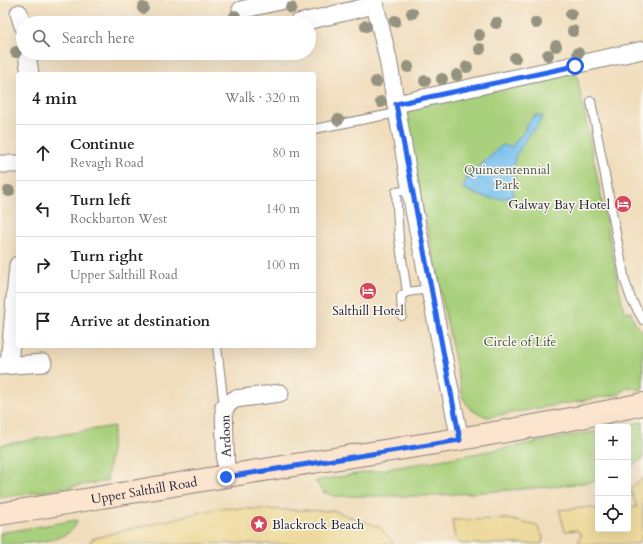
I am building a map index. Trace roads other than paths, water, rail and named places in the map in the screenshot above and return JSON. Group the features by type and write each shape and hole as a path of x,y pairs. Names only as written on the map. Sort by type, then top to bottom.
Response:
{"main road":[{"name":"Upper Salthill Road","path":"0,514 460,440 643,404"}],"street":[{"path":"240,10 284,0"},
{"path":"316,18 375,2 388,59 411,190 460,440"},
{"path":"396,109 643,50"},
{"path":"28,60 30,72"},
{"path":"0,164 16,164"},
{"path":"16,280 5,365 43,363"},
{"name":"Ardoon","path":"226,477 224,407 235,399 280,393"}],"lane":[{"path":"591,100 625,281 631,299 643,320"},
{"path":"316,129 396,109"},
{"path":"407,292 399,239 396,192 411,190"},
{"path":"402,316 401,296 407,292 430,288"},
{"path":"217,348 224,407"}],"water":[{"path":"535,115 543,116 535,130 532,130 515,157 513,196 499,199 487,198 463,188 470,170 479,167 502,145 511,147"}],"place":[{"name":"Galway Bay Hotel","path":"623,204"},
{"name":"Salthill Hotel","path":"368,291"},
{"name":"Blackrock Beach","path":"259,524"}],"park label":[{"name":"Quincentennial Park","path":"507,176"},
{"name":"Circle of Life","path":"520,341"}]}
